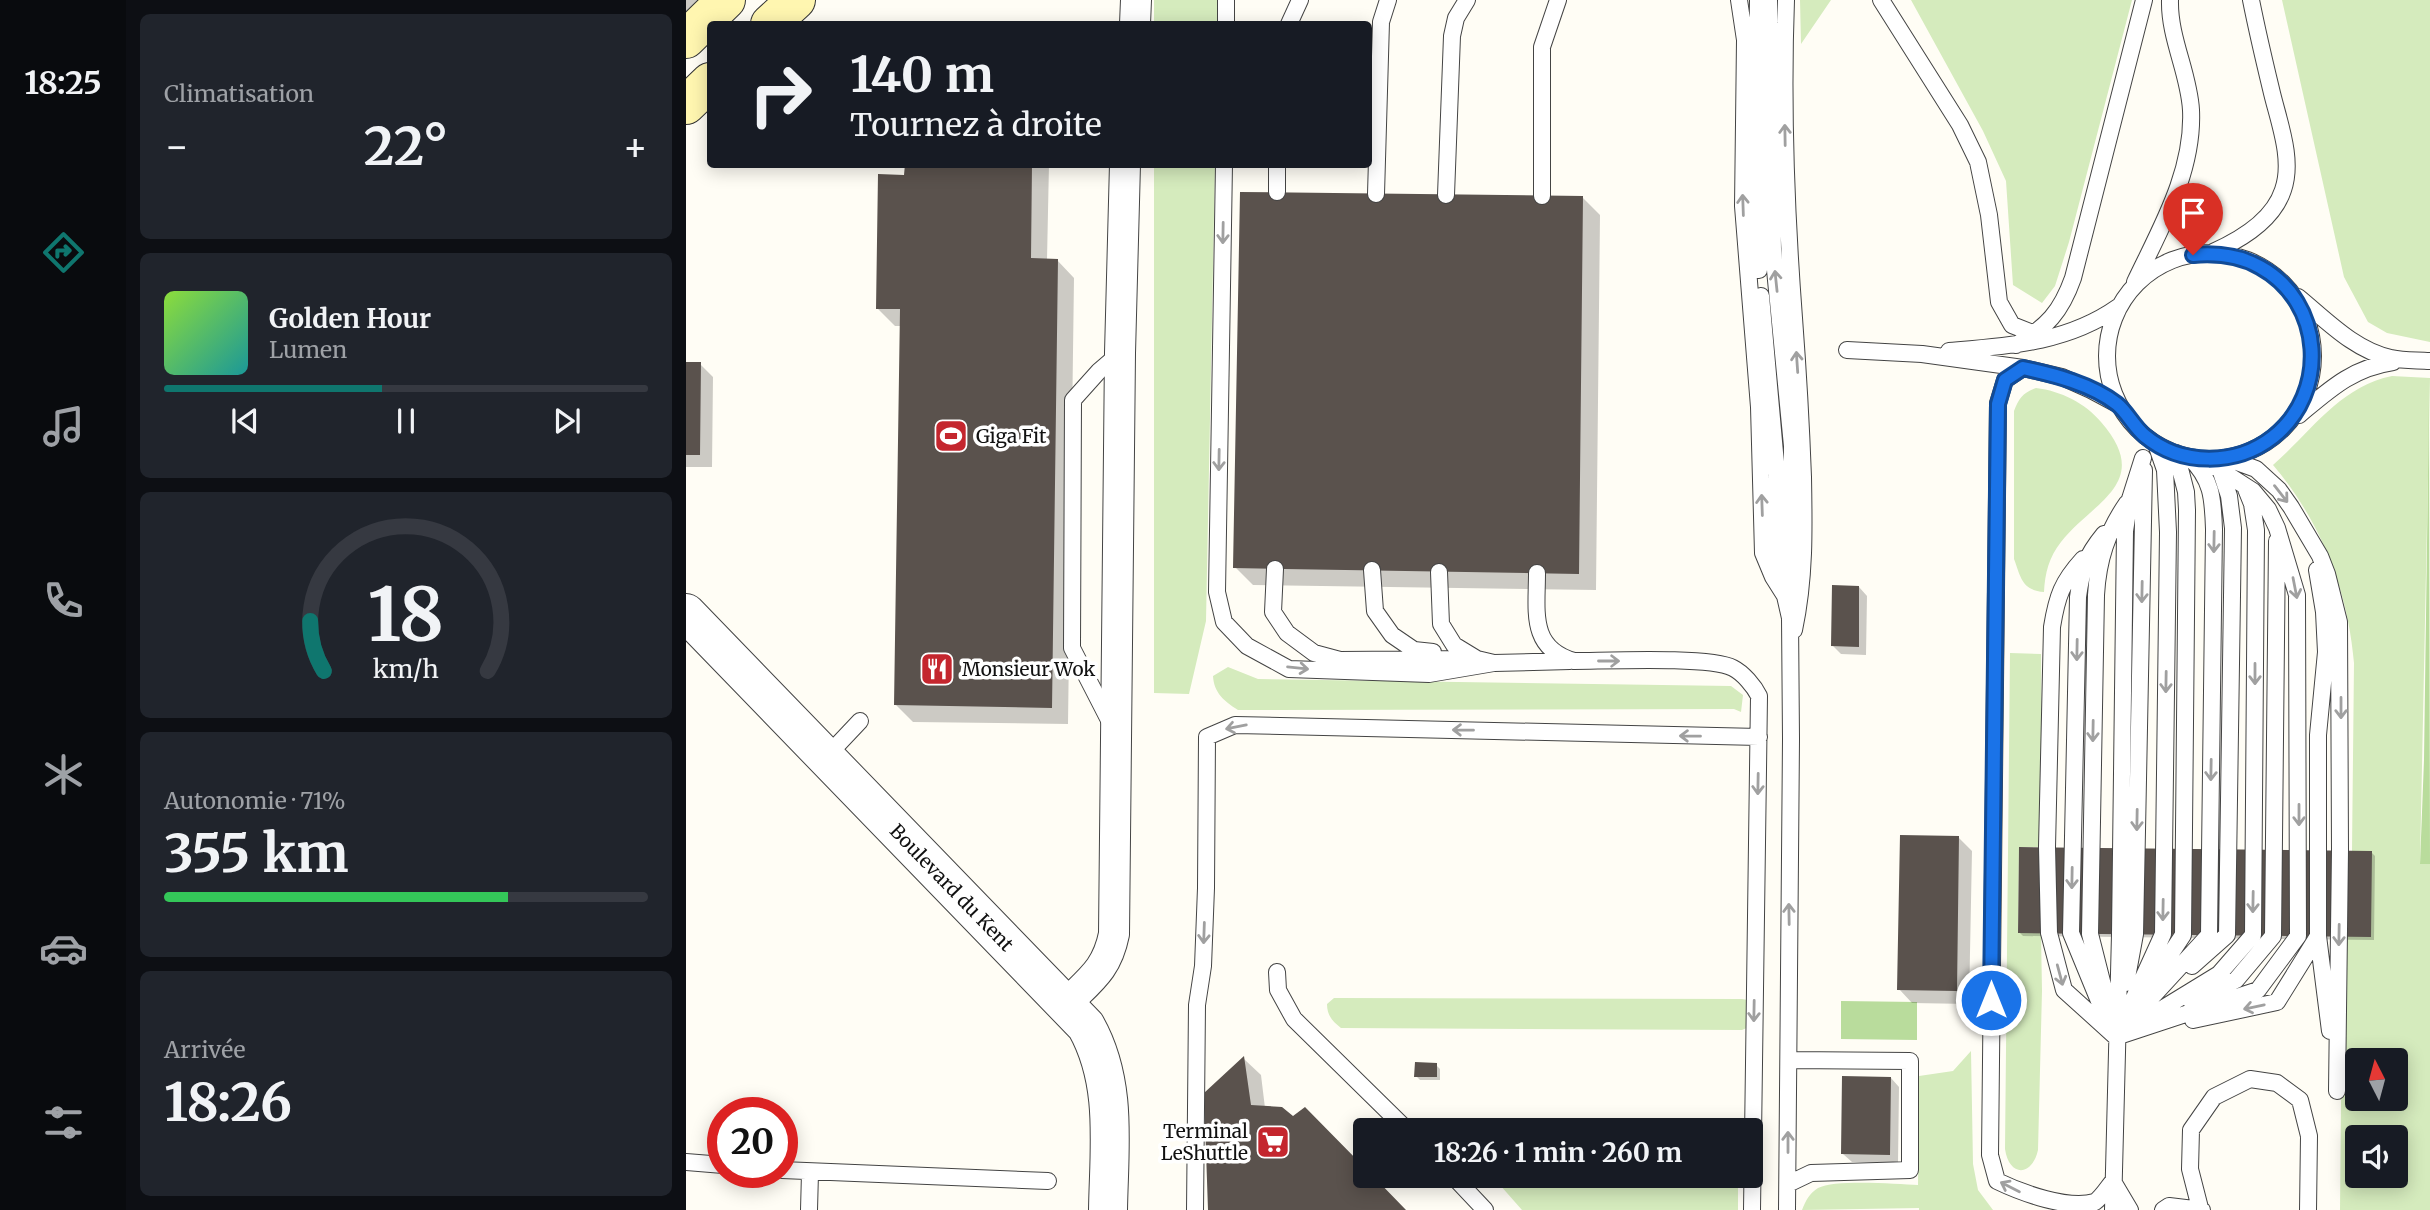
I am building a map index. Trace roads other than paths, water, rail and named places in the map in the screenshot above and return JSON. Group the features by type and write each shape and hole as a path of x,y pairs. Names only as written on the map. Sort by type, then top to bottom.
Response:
{"main road":[{"path":"686,39 726,0"},
{"path":"773,21 796,0"},
{"path":"686,105 707,85"}],"street":[{"path":"1135,21 1136,0"},
{"path":"1067,1003 1100,971 1110,954 1114,934 1120,348 1125,168"},
{"name":"Boulevard du Kent","path":"686,613 1067,1003 1086,1026 1096,1043 1106,1077 1110,1123 1108,1210"}],"lane":[{"path":"1226,0 1226,21"},
{"path":"1290,21 1300,0"},
{"path":"1376,194 1381,22 1388,0"},
{"path":"1446,195 1452,36 1457,18 1467,0"},
{"path":"1542,196 1542,47 1558,0"},
{"path":"1739,0 1745,40 1743,205 1759,407 1763,553 1785,596"},
{"path":"1758,0 1758,261 1777,475 1775,554 1790,618"},
{"path":"1769,0 1773,249 1792,446 1787,1210"},
{"path":"1786,0 1786,207 1800,405 1804,537 1800,606 1790,649"},
{"path":"1881,0 1960,125 1978,162 1989,215 1999,302 2012,325 2035,334"},
{"path":"2016,345 2035,334 2059,310 2073,278 2144,0"},
{"path":"2170,0 2173,32 2185,75 2191,111 2187,152 2177,190 2133,288 2120,305 2109,333 2109,377 2119,405 2135,427 2156,444 2189,456 2256,469 2267,478 2279,490 2305,531 2327,574 2339,622 2341,649 2337,1091 2318,936 2318,735 2326,652 2319,586 2305,531"},
{"path":"2133,288 2160,266 2185,257 2210,253 2232,244 2263,219 2279,200 2286,178 2285,150 2251,0"},
{"path":"1224,168 1217,593 1224,622 1247,646 1289,669 1429,674 1494,663 1704,662 1733,668 1755,688 1759,696 1759,737 1751,1118"},
{"path":"1277,168 1278,192"},
{"path":"2210,253 2236,257 2261,267 2362,347 2389,358 2402,360"},
{"path":"2284,427 2303,399 2309,383 2313,351 2305,317 2288,289"},
{"path":"1922,354 2016,345 2070,333 2099,320 2120,305"},
{"path":"1116,732 1072,648 1073,400 1120,348"},
{"path":"1847,351 1922,354 2023,368 2062,377 2119,405"},
{"path":"2223,464 2257,447 2349,375 2375,364 2430,360"},
{"path":"2023,368 2005,380 1998,404 1990,1155 1997,1181 2045,1203 2076,1207 2095,1201 2113,1181"},
{"path":"2116,1037 2135,934 2143,458 2135,427"},
{"path":"2116,1037 2163,934 2168,532 2165,470 2156,444"},
{"path":"2116,1037 2209,935 2214,529 2209,484 2204,473 2189,456"},
{"path":"2116,1037 2183,935 2186,492 2189,456"},
{"path":"2113,1210 2120,934 2125,531 2130,499 2143,458"},
{"path":"2116,1037 2258,989 2298,936 2298,617 2292,573 2277,528 2259,496 2223,464"},
{"path":"2116,1037 2227,935 2233,528 2223,464"},
{"path":"2116,1037 2219,974 2253,935 2256,530 2252,504 2245,485"},
{"path":"2116,1037 2064,990 2049,933 2047,847 2052,627 2059,591 2066,578 2130,499"},
{"path":"2115,520 2101,555 2096,595 2090,934 2116,1037"},
{"path":"2116,1037 2236,980 2273,936 2277,528"},
{"path":"2089,552 2083,565 2078,597 2071,933 2090,983 2116,1037"},
{"path":"1275,569 1273,612 1287,632 1314,653 1340,660 1477,659"},
{"path":"1373,570 1375,611 1392,635 1414,650 1494,663"},
{"path":"1439,572 1441,624 1454,645 1477,659"},
{"path":"1537,573 1537,626 1541,639 1563,658 1574,661"},
{"path":"826,757 860,721"},
{"path":"1195,1210 1197,1005 1203,966 1206,888 1207,737 1235,725 1759,737"},
{"path":"2116,1037 2277,1002 2318,936"},
{"path":"1277,972 1278,990 1294,1019 1395,1118"},
{"path":"1788,1184 1811,1173 1910,1170 1910,1061 1789,1060"},
{"path":"2163,1210 2169,1206 2201,1209 2190,1169 2191,1130 2214,1097 2250,1079 2277,1083 2300,1100 2309,1136 2308,1210"},
{"path":"686,1162 707,1164"},
{"path":"798,1172 1048,1181"},
{"path":"809,1210 810,1173"},
{"path":"2113,1181 2130,1210"},
{"path":"1466,1188 1485,1210"},
{"path":"1752,1188 1752,1210"}],"place":[{"name":"Giga Fit","path":"951,436"},
{"name":"Monsieur Wok","path":"937,669"},
{"name":"Terminal LeShuttle","path":"1273,1142"}]}
